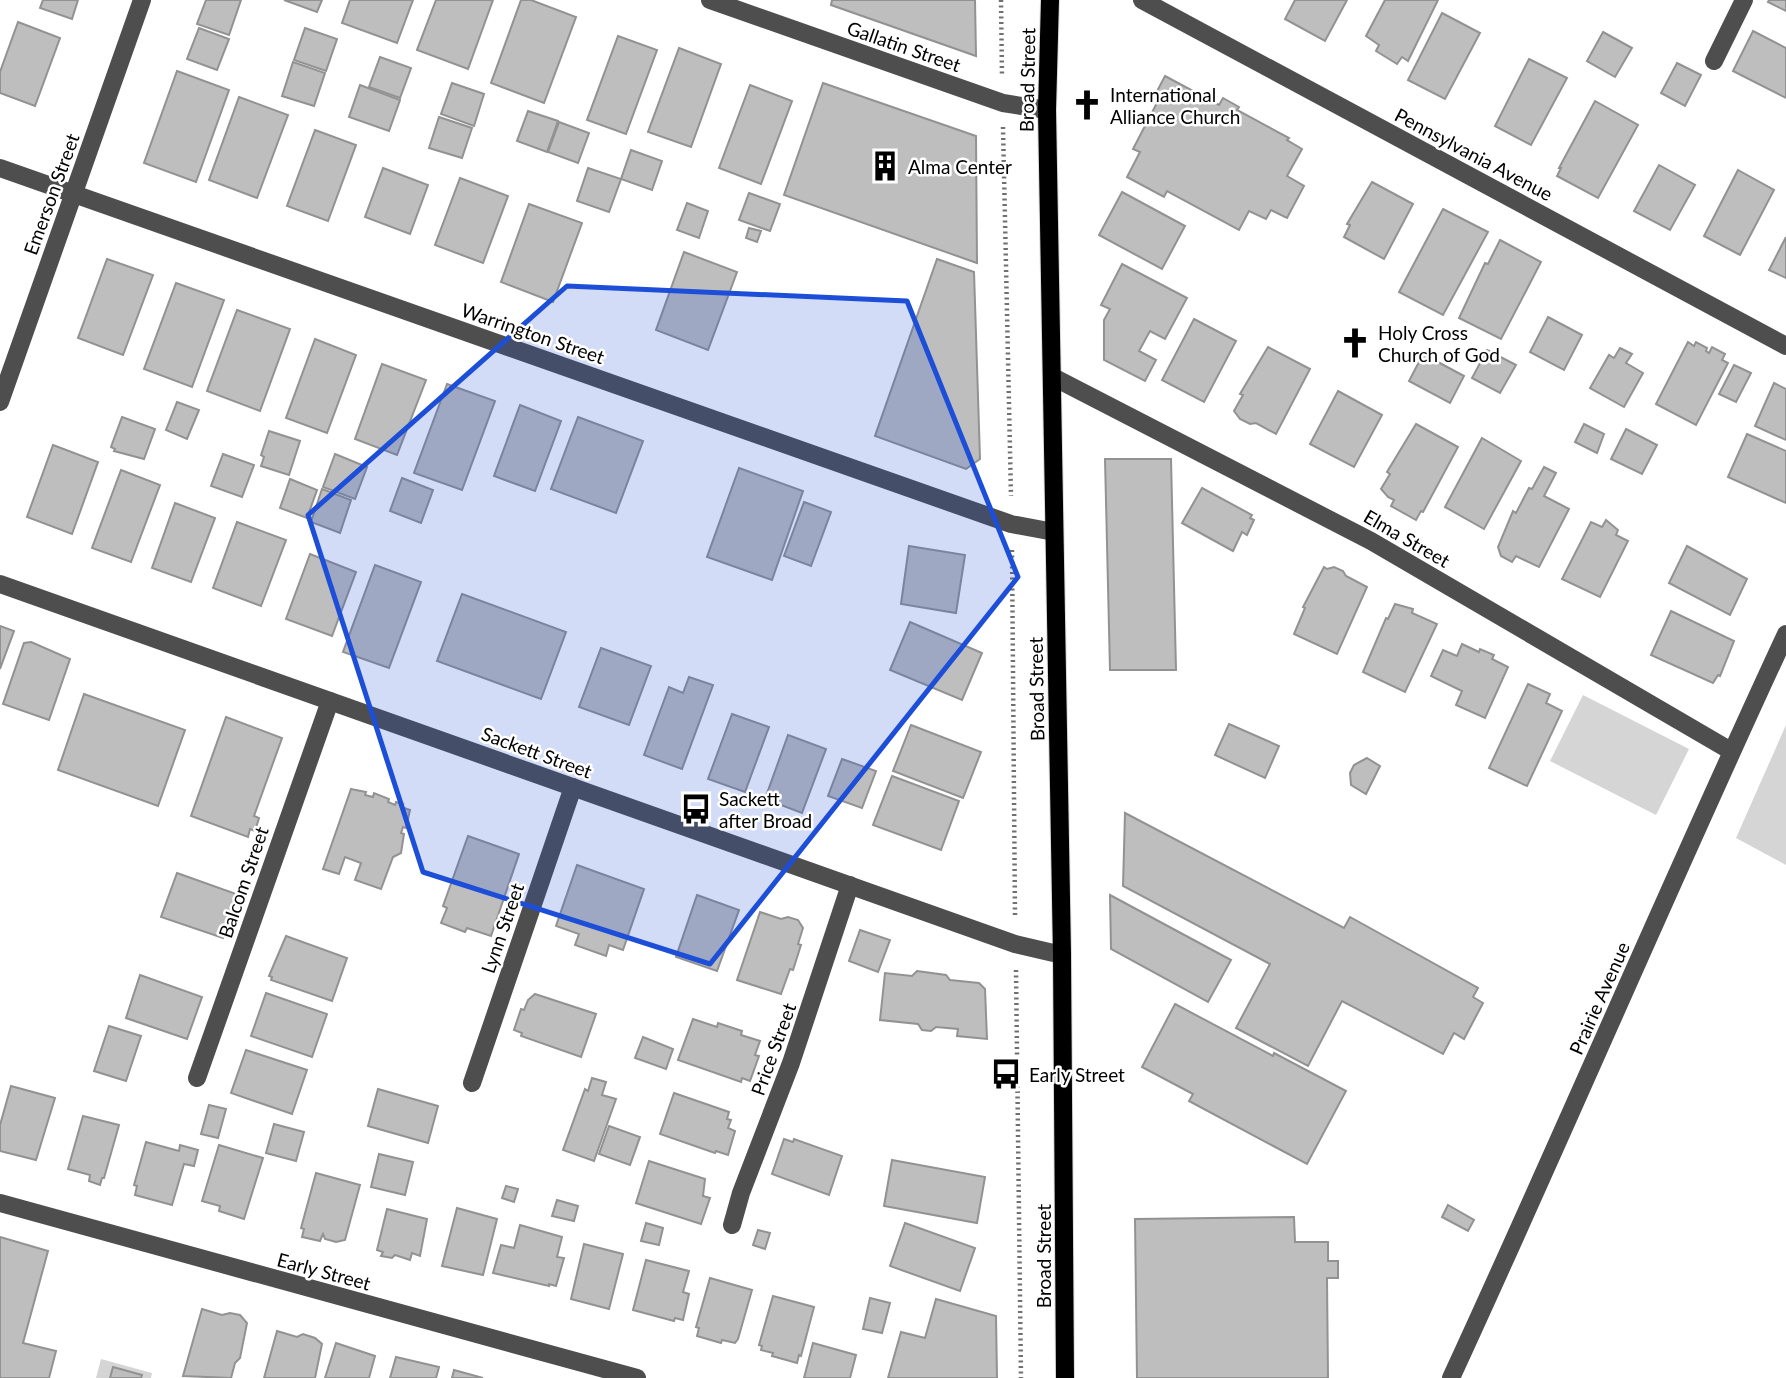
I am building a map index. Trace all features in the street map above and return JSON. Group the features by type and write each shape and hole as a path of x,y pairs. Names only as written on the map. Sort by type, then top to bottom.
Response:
{"main road":[{"name":"Broad Street","path":"1049,0 1047,110 1062,955 1065,1378"}],"street":[{"name":"Emerson Street","path":"0,402 142,0"},
{"name":"Gallatin Street","path":"710,0 1003,103 1047,110"},
{"name":"Pennsylvania Avenue","path":"1142,0 1786,346"},
{"path":"1714,61 1744,0"},
{"name":"Warrington Street","path":"0,168 1012,524 1055,531"},
{"name":"Elma Street","path":"1053,377 1371,541 1731,751"},
{"name":"Sackett Street","path":"0,584 1015,944 1062,955"},
{"name":"Prairie Avenue","path":"1451,1378 1731,751 1786,634"},
{"name":"Balcom Street","path":"197,1078 330,701"},
{"name":"Lynn Street","path":"472,1083 573,787"},
{"name":"Price Street","path":"732,1225 741,1193 791,1063 850,885"},
{"name":"Early Street","path":"0,1203 637,1378"}],"path":[{"name":"Broad Street","path":"1001,0 1012,524 1021,1378"}],"highlighted area":[{"path":"567,286 907,301 1018,577 710,964 423,872 308,515"}],"shaded area":[{"path":"1583,695 1689,749 1656,815 1550,761"},
{"path":"1786,725 1786,865 1736,838"},
{"path":"101,1359 152,1373 151,1378 96,1378"}],"building":[{"path":"43,0 78,0 72,19 40,8"},
{"path":"206,0 241,0 229,35 197,24"},
{"path":"284,0 322,0 317,12"},
{"path":"350,0 413,0 397,43 342,23"},
{"path":"436,0 493,0 468,69 417,50"},
{"path":"521,0 531,0 576,17 544,103 491,83"},
{"path":"832,0 975,0 976,56 831,5"},
{"path":"1295,0 1347,0 1325,41 1285,19"},
{"path":"1385,0 1438,0 1408,61 1402,57 1397,64 1376,51 1379,45 1366,36"},
{"path":"1786,0 1786,11 1768,2"},
{"path":"1442,13 1480,33 1445,99 1408,80"},
{"path":"18,22 60,38 35,106 0,93 0,72"},
{"path":"199,28 229,39 217,70 187,59"},
{"path":"305,28 337,39 326,71 294,60"},
{"path":"1753,31 1786,48 1786,98 1733,71"},
{"path":"1603,32 1632,48 1615,77 1587,61"},
{"path":"618,36 657,50 626,134 587,120"},
{"path":"679,48 721,64 691,147 648,132"},
{"path":"380,57 411,68 400,98 369,87"},
{"path":"1529,59 1567,78 1531,145 1495,126"},
{"path":"293,62 325,73 314,106 282,96"},
{"path":"1677,63 1701,75 1685,106 1661,93"},
{"path":"177,71 229,90 196,182 144,163"},
{"path":"1165,76 1219,105 1223,98 1239,107 1237,110 1289,138 1287,140 1302,149 1287,176 1304,186 1287,218 1271,210 1266,219 1249,211 1239,230 1167,191 1164,197 1127,177 1140,152 1133,149 1160,97 1155,95"},
{"path":"452,83 484,94 474,126 441,114"},
{"name":"Alma Center","path":"823,83 976,136 977,263 784,195"},
{"path":"360,85 400,100 389,131 349,117"},
{"path":"750,85 792,101 761,184 719,168"},
{"path":"239,97 288,115 257,198 209,180"},
{"path":"1595,101 1638,125 1598,198 1557,176"},
{"path":"528,111 558,121 547,152 517,141"},
{"path":"439,117 472,128 462,158 429,148"},
{"path":"559,122 589,133 578,163 548,152"},
{"path":"315,130 356,145 328,221 287,206"},
{"path":"631,150 662,161 652,190 621,179"},
{"path":"1659,165 1695,185 1670,230 1634,211"},
{"path":"383,168 428,185 410,234 365,217"},
{"path":"588,168 621,179 609,212 577,201"},
{"path":"1738,170 1774,190 1740,255 1704,236"},
{"path":"460,178 508,196 483,263 435,245"},
{"path":"1372,182 1413,204 1384,259 1344,237 1350,225 1347,224"},
{"path":"1122,192 1185,226 1162,269 1099,235"},
{"path":"749,193 780,204 770,231 739,220"},
{"path":"687,203 708,211 699,238 677,230"},
{"path":"529,204 582,223 553,302 501,282"},
{"path":"1443,209 1488,232 1443,315 1399,292"},
{"path":"749,228 761,231 757,242 746,238"},
{"path":"1786,237 1786,278 1769,270"},
{"path":"1500,240 1541,262 1501,339 1459,318 1485,263 1488,264"},
{"path":"684,252 737,272 708,350 656,330"},
{"path":"107,259 153,275 123,355 78,338"},
{"path":"937,259 974,272 980,459 966,469 875,436"},
{"path":"1122,264 1187,298 1165,339 1150,331 1139,351 1156,360 1145,381 1104,360 1104,320 1110,309 1101,305"},
{"path":"176,283 224,300 192,387 144,369"},
{"path":"237,310 290,329 260,411 207,391"},
{"path":"1548,317 1582,335 1564,370 1530,352"},
{"path":"1194,319 1236,341 1204,402 1162,380"},
{"path":"315,339 356,355 327,433 286,418"},
{"path":"1688,342 1694,346 1696,342 1707,348 1709,353 1712,347 1725,354 1722,360 1728,363 1696,425 1656,404"},
{"path":"1268,347 1310,369 1276,434 1256,423 1250,424 1240,419 1234,411 1243,395 1240,394"},
{"path":"1620,348 1632,354 1626,363 1643,373 1624,407 1590,388 1609,355 1614,358"},
{"path":"1487,350 1516,365 1500,393 1472,378"},
{"path":"1423,354 1464,376 1450,403 1409,381"},
{"path":"382,364 426,380 397,455 355,439"},
{"path":"1734,365 1751,373 1736,402 1719,394"},
{"path":"1774,383 1786,389 1786,440 1755,426"},
{"path":"447,384 495,401 462,490 414,473"},
{"path":"1338,391 1382,415 1354,467 1310,444"},
{"path":"177,402 199,410 187,439 166,430"},
{"path":"520,405 561,421 535,491 494,476"},
{"path":"122,417 155,429 144,459 114,451 111,447"},
{"path":"578,417 643,441 616,513 551,489"},
{"path":"1416,424 1458,447 1416,520 1391,506 1394,500 1381,489 1390,474 1387,472"},
{"path":"1584,424 1604,434 1597,453 1575,442"},
{"path":"1626,429 1657,445 1642,474 1611,459"},
{"path":"269,431 300,441 289,475 261,466 264,457 261,455"},
{"path":"1747,434 1786,451 1786,503 1728,477"},
{"path":"1482,438 1521,461 1484,529 1445,507"},
{"path":"53,445 98,462 72,534 27,517"},
{"path":"223,454 254,465 242,497 211,486"},
{"path":"335,454 367,467 355,499 323,487"},
{"path":"1105,459 1171,459 1176,670 1110,670"},
{"path":"1544,467 1556,473 1544,496 1569,509 1539,567 1516,556 1512,562 1501,556 1498,547 1513,511 1516,513"},
{"path":"739,468 803,491 772,580 707,557"},
{"path":"121,470 160,485 131,562 92,548"},
{"path":"402,478 433,490 421,523 390,511"},
{"path":"290,479 317,490 307,518 280,508"},
{"path":"1202,488 1252,515 1250,518 1254,520 1247,535 1242,532 1233,551 1182,523"},
{"path":"322,489 351,500 340,533 311,522"},
{"path":"804,502 831,512 811,566 784,556"},
{"path":"175,503 215,518 191,582 152,568"},
{"path":"1606,520 1618,530 1616,535 1628,541 1600,597 1562,579 1591,522 1602,527"},
{"path":"237,522 286,540 261,606 213,588"},
{"path":"909,546 965,555 956,613 901,604"},
{"path":"1687,546 1747,579 1730,615 1669,583"},
{"path":"310,554 356,572 332,636 286,619"},
{"path":"375,565 421,582 389,668 343,652"},
{"path":"1324,567 1343,571 1346,576 1367,587 1337,654 1294,634 1305,608 1303,607"},
{"path":"462,594 566,632 541,699 437,661"},
{"path":"1395,604 1413,609 1412,613 1437,624 1405,692 1363,672 1386,618 1388,619"},
{"path":"1671,611 1734,641 1720,676 1718,675 1713,683 1651,655"},
{"path":"910,622 982,653 962,700 890,670"},
{"path":"0,626 14,631 0,669"},
{"path":"31,642 70,659 49,720 3,704 24,643"},
{"path":"1462,644 1494,655 1492,659 1508,667 1485,718 1456,705 1462,691 1431,676 1443,650 1457,656"},
{"path":"601,648 651,666 629,725 579,707"},
{"path":"689,677 713,685 682,769 644,755 669,687 683,693"},
{"path":"1528,684 1550,694 1546,703 1562,711 1527,786 1489,768"},
{"path":"84,694 185,730 158,806 58,770"},
{"path":"732,714 769,727 745,792 708,779"},
{"path":"226,717 282,738 254,816 259,818 255,831 250,829 248,837 191,816"},
{"path":"1229,724 1279,746 1265,778 1215,755"},
{"path":"911,725 981,752 963,798 893,771"},
{"path":"788,735 826,749 802,813 765,799"},
{"path":"1367,758 1380,766 1366,794 1351,785 1350,773 1354,765"},
{"path":"842,759 876,771 862,808 828,796"},
{"path":"892,776 959,801 941,850 873,825"},
{"path":"351,789 366,792 365,795 373,797 374,793 389,799 388,802 395,805 396,802 403,804 401,807 410,810 406,828 403,827 401,833 404,834 401,853 393,857 381,889 355,880 361,863 345,857 339,874 323,869"},
{"path":"1125,813 1344,928 1350,917 1478,988 1473,997 1483,1003 1464,1039 1454,1033 1443,1054 1342,1001 1308,1066 1236,1028 1270,964 1123,886"},
{"path":"468,836 519,854 491,936 467,928 465,932 441,923 447,908 443,906"},
{"path":"577,865 644,889 623,950 609,945 606,956 575,945 579,934 556,926"},
{"path":"177,873 239,895 223,938 161,917"},
{"path":"697,895 739,910 717,971 676,957"},
{"path":"1110,895 1231,960 1208,1002 1111,949"},
{"path":"760,912 781,919 788,917 798,920 803,928 793,970 790,969 781,994 737,980"},
{"path":"860,930 890,940 878,972 849,961"},
{"path":"286,936 347,958 332,1001 271,980 272,977 269,976"},
{"path":"917,971 946,975 950,980 979,983 985,989 987,1039 957,1036 958,1029 936,1027 931,1031 922,1030 918,1024 880,1020 885,973 912,976"},
{"path":"140,975 202,997 187,1039 126,1018"},
{"path":"266,993 327,1014 312,1057 251,1036"},
{"path":"535,994 596,1014 581,1057 521,1036 522,1033 514,1030 521,1009 524,1010 528,1000"},
{"path":"1175,1004 1346,1091 1307,1164 1189,1101 1193,1094 1142,1067"},
{"path":"693,1019 717,1027 718,1023 742,1031 741,1035 760,1041 755,1055 759,1056 750,1081 742,1078 741,1082 678,1060"},
{"path":"109,1026 141,1036 126,1081 94,1071"},
{"path":"643,1037 673,1049 666,1069 635,1058"},
{"path":"246,1050 307,1070 292,1114 231,1093"},
{"path":"592,1078 606,1082 602,1095 616,1099 594,1161 563,1150 585,1089 588,1091"},
{"path":"11,1086 55,1098 36,1160 0,1151 0,1125"},
{"path":"378,1089 438,1106 428,1143 368,1126"},
{"path":"674,1093 729,1112 727,1119 731,1120 728,1128 735,1131 728,1155 660,1134"},
{"path":"209,1105 226,1109 218,1138 201,1134"},
{"path":"83,1116 119,1125 100,1185 89,1181 90,1175 68,1169"},
{"path":"274,1124 304,1132 296,1161 266,1153"},
{"path":"609,1126 640,1137 630,1165 599,1154"},
{"path":"784,1139 793,1142 794,1139 842,1156 829,1195 772,1174"},
{"path":"146,1142 179,1151 180,1145 198,1150 194,1166 184,1164 172,1205 135,1195 137,1186 134,1185"},
{"path":"219,1145 263,1158 244,1219 219,1211 220,1206 202,1201"},
{"path":"379,1154 413,1162 405,1195 371,1187"},
{"path":"892,1160 985,1177 977,1223 884,1206"},
{"path":"649,1161 705,1179 703,1196 710,1198 701,1224 636,1203"},
{"path":"316,1173 360,1185 345,1240 336,1242 325,1239 323,1234 320,1241 302,1237 304,1229 301,1228"},
{"path":"506,1186 518,1189 514,1202 502,1198"},
{"path":"557,1200 578,1206 574,1221 552,1216"},
{"path":"1448,1205 1474,1220 1468,1231 1442,1217"},
{"path":"457,1208 497,1219 483,1275 442,1266"},
{"path":"387,1209 427,1219 420,1256 412,1253 410,1260 395,1255 392,1258 381,1256 383,1252 377,1250"},
{"path":"1294,1217 1295,1242 1328,1242 1328,1261 1338,1261 1338,1278 1327,1278 1328,1378 1137,1378 1135,1219"},
{"path":"646,1223 663,1228 659,1245 641,1241"},
{"path":"905,1223 975,1248 960,1291 890,1266"},
{"path":"520,1225 562,1237 557,1257 564,1258 556,1286 493,1273 501,1245 514,1248"},
{"path":"758,1230 770,1233 765,1249 753,1245"},
{"path":"0,1237 48,1251 23,1343 56,1351 49,1378 0,1378"},
{"path":"584,1244 623,1254 609,1309 571,1299"},
{"path":"646,1260 689,1271 683,1292 689,1294 683,1320 675,1318 674,1321 633,1310"},
{"path":"710,1278 752,1290 735,1343 722,1340 721,1343 697,1336 699,1328 696,1327"},
{"path":"773,1296 814,1307 797,1363 772,1356 773,1353 761,1350 762,1346 759,1345"},
{"path":"870,1298 890,1303 882,1333 863,1329"},
{"path":"936,1299 996,1316 997,1378 888,1378 901,1332 925,1338"},
{"path":"202,1309 222,1315 240,1315 247,1323 240,1358 235,1363 231,1378 183,1376"},
{"path":"277,1331 297,1337 303,1334 322,1344 315,1378 264,1378"},
{"path":"336,1343 375,1356 369,1378 325,1378"},
{"path":"813,1343 856,1355 850,1378 804,1378"},
{"path":"396,1357 439,1367 436,1378 390,1378"},
{"path":"113,1367 142,1375 141,1378 110,1378"},
{"path":"454,1370 483,1378 452,1378"}],"place":[{"name":"International Alliance Church","path":"1087,105"},
{"name":"Alma Center","path":"885,166"},
{"name":"Holy Cross Church of God","path":"1355,343"},
{"name":"Sackett after Broad","path":"696,809"},
{"name":"Early Street","path":"1006,1074"}]}
